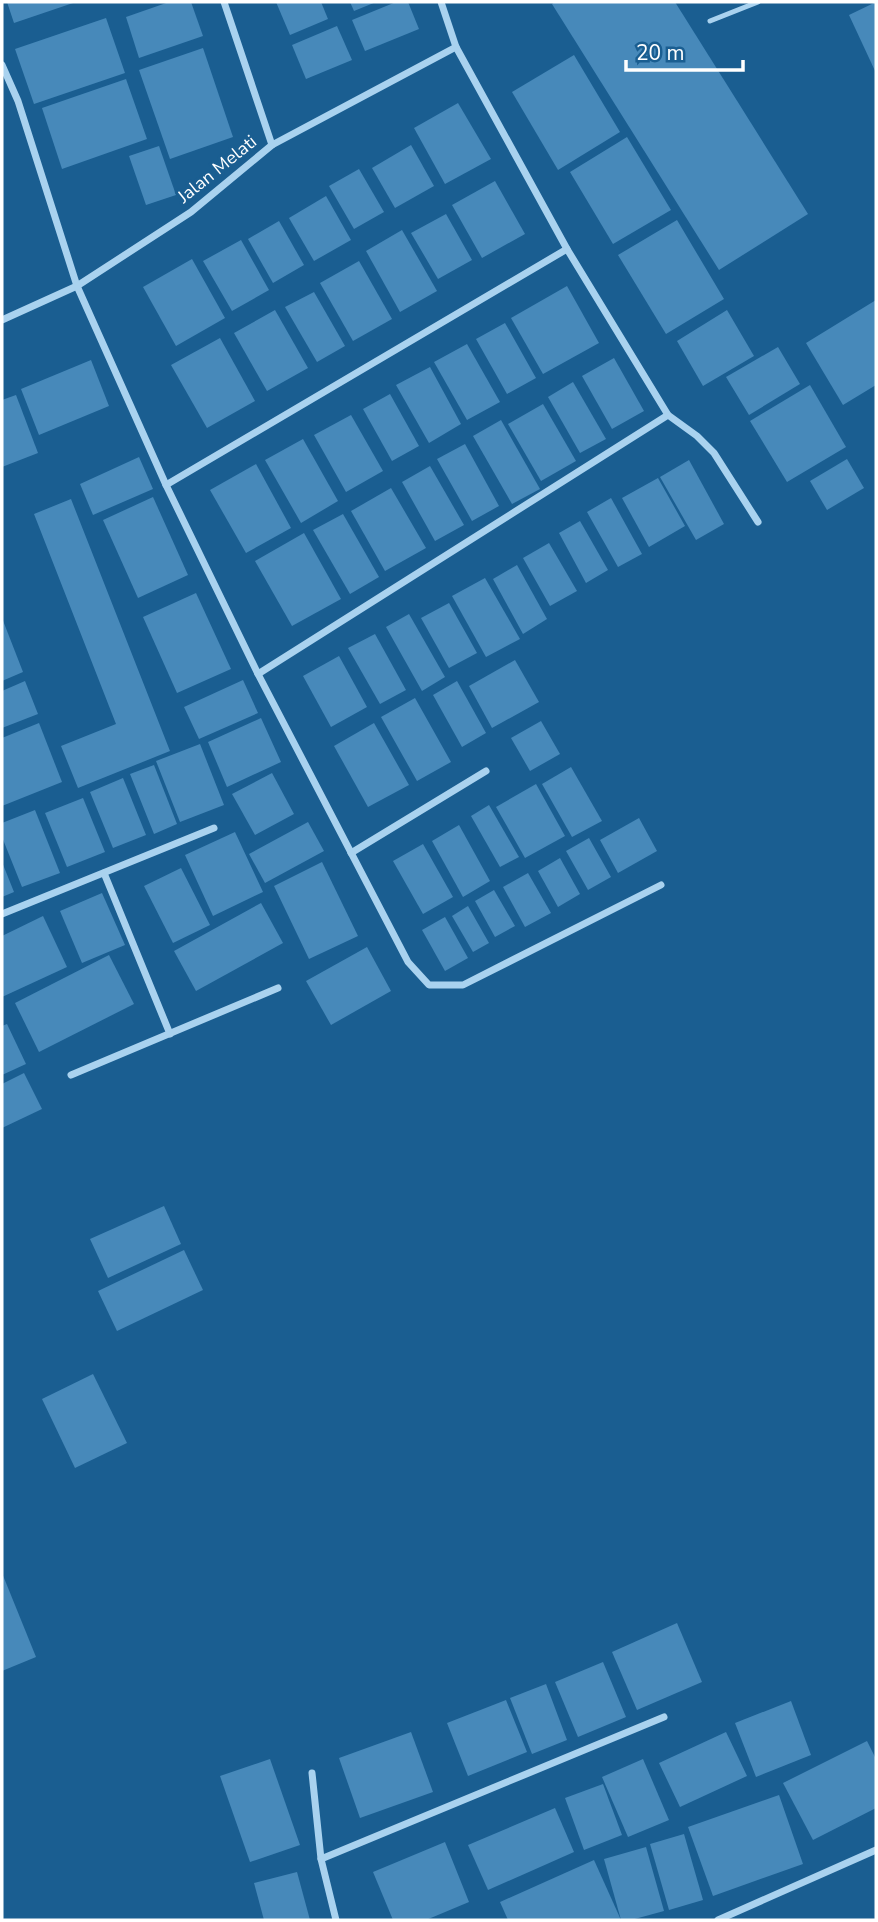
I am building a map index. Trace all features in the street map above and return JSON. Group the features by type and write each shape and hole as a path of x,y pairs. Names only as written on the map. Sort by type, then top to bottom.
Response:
{"street":[{"path":"224,2 272,145"},
{"path":"441,2 456,47 567,249 668,415 697,436 714,453 758,522"},
{"name":"Jalan Melati","path":"2,320 77,286 191,212 272,145 456,47"},
{"path":"2,65 18,101 77,286 166,485 258,674 408,962 429,985 463,985 661,885"},
{"path":"166,485 567,249"},
{"path":"258,674 668,415"},
{"path":"352,853 485,771"},
{"path":"2,914 214,828"},
{"path":"104,873 170,1034"},
{"path":"71,1075 278,988"},
{"path":"321,1859 664,1717"},
{"path":"312,1773 321,1859 336,1920"},
{"path":"718,1920 876,1850"}],"lane":[{"path":"710,21 758,2"}],"building":[{"path":"7,2 76,2 14,23"},
{"path":"169,2 191,2 203,36 139,58 126,17"},
{"path":"276,2 321,2 328,19 290,35"},
{"path":"350,2 376,2 354,11"},
{"path":"396,2 408,2 419,29 365,51 352,20"},
{"path":"675,2 808,214 719,270 552,4"},
{"path":"876,2 876,73 849,15"},
{"path":"106,18 125,73 34,104 15,49"},
{"path":"337,26 352,60 306,79 292,45"},
{"path":"203,48 233,137 170,159 139,70"},
{"path":"574,55 620,132 558,170 512,92"},
{"path":"126,79 147,139 62,169 42,108"},
{"path":"458,103 491,159 445,184 414,128"},
{"path":"627,137 671,210 613,244 570,172"},
{"path":"411,145 434,186 395,208 372,168"},
{"path":"159,146 176,195 146,205 129,156"},
{"path":"359,169 384,212 354,229 329,186"},
{"path":"495,181 525,234 482,258 452,205"},
{"path":"326,196 351,240 314,261 289,218"},
{"path":"446,214 472,260 438,279 411,233"},
{"path":"677,220 724,299 666,334 618,255"},
{"path":"279,221 304,265 273,283 248,239"},
{"path":"402,230 437,291 400,312 366,251"},
{"path":"241,240 269,290 232,311 203,261"},
{"path":"192,259 225,318 176,346 143,287"},
{"path":"359,261 392,319 353,341 320,283"},
{"path":"567,286 599,343 543,374 511,318"},
{"path":"314,292 345,346 317,362 285,307"},
{"path":"876,300 876,385 843,405 806,343"},
{"path":"275,310 308,368 267,391 234,333"},
{"path":"727,310 754,356 703,386 677,341"},
{"path":"505,323 536,378 507,394 476,339"},
{"path":"220,338 255,401 207,428 171,365"},
{"path":"467,344 500,402 467,420 434,362"},
{"path":"778,347 800,384 749,415 726,377"},
{"path":"614,358 644,411 612,429 582,376"},
{"path":"91,360 109,406 39,435 21,389"},
{"path":"430,367 461,424 429,443 396,385"},
{"path":"573,382 606,439 580,453 548,397"},
{"path":"810,385 846,447 787,482 750,421"},
{"path":"390,394 419,446 392,461 363,409"},
{"path":"16,395 38,453 2,467 2,400"},
{"path":"543,404 576,461 541,481 508,424"},
{"path":"351,415 383,471 346,492 314,435"},
{"path":"501,420 540,489 512,504 473,436"},
{"path":"303,439 338,501 301,523 265,460"},
{"path":"465,444 499,506 472,521 437,459"},
{"path":"139,457 153,489 93,515 80,484"},
{"path":"847,459 864,488 827,510 810,481"},
{"path":"689,460 724,524 696,540 660,477"},
{"path":"256,464 291,528 246,553 210,490"},
{"path":"430,466 464,525 435,541 402,482"},
{"path":"658,478 685,526 649,547 622,498"},
{"path":"391,488 426,548 385,571 351,511"},
{"path":"153,497 188,575 138,598 103,520"},
{"path":"611,498 642,554 618,567 587,512"},
{"path":"71,499 170,751 78,788 61,746 116,724 34,514"},
{"path":"343,514 379,577 350,594 313,530"},
{"path":"580,521 608,570 586,583 559,533"},
{"path":"304,533 341,599 292,626 255,561"},
{"path":"549,543 577,591 550,606 523,558"},
{"path":"517,565 547,619 523,634 493,579"},
{"path":"485,578 520,639 486,657 452,596"},
{"path":"196,593 231,669 177,693 143,617"},
{"path":"449,603 477,653 449,668 421,618"},
{"path":"409,614 445,677 422,691 386,627"},
{"path":"2,618 23,672 2,681"},
{"path":"375,634 406,690 380,704 348,648"},
{"path":"339,656 367,707 331,727 303,676"},
{"path":"515,660 539,702 492,728 469,686"},
{"path":"243,680 258,713 199,739 184,707"},
{"path":"25,681 38,714 2,728 2,691"},
{"path":"457,681 486,733 462,747 433,695"},
{"path":"415,698 451,762 417,781 381,717"},
{"path":"261,718 281,762 227,787 208,742"},
{"path":"541,721 560,754 530,771 511,738"},
{"path":"39,723 62,782 2,806 2,738"},
{"path":"374,723 409,785 368,807 334,746"},
{"path":"200,744 224,805 180,822 156,761"},
{"path":"154,765 177,824 154,834 130,774"},
{"path":"571,767 602,821 572,837 542,784"},
{"path":"272,773 294,814 255,835 232,794"},
{"path":"123,778 146,835 113,848 90,792"},
{"path":"536,784 565,836 525,858 496,807"},
{"path":"83,798 105,852 67,867 45,813"},
{"path":"489,805 519,857 500,867 471,816"},
{"path":"35,810 60,873 22,887 2,837 2,823"},
{"path":"639,818 657,851 618,873 600,840"},
{"path":"308,822 324,851 265,883 249,854"},
{"path":"459,825 490,881 463,897 432,841"},
{"path":"235,832 263,892 213,916 185,855"},
{"path":"589,838 611,877 588,890 566,851"},
{"path":"423,844 453,897 423,914 393,861"},
{"path":"560,858 580,894 558,907 538,871"},
{"path":"2,862 14,892 2,897"},
{"path":"322,862 358,936 309,959 274,886"},
{"path":"181,868 210,925 173,943 144,886"},
{"path":"528,873 551,913 525,927 503,887"},
{"path":"494,890 515,926 495,937 475,901"},
{"path":"102,893 125,945 82,963 60,911"},
{"path":"261,903 283,943 196,991 174,951"},
{"path":"468,906 489,943 473,952 452,916"},
{"path":"43,916 67,967 2,997 2,936"},
{"path":"445,917 468,958 445,971 422,930"},
{"path":"367,947 391,991 331,1025 306,981"},
{"path":"109,955 134,1004 39,1052 15,1003"},
{"path":"7,1024 26,1064 2,1075 2,1026"},
{"path":"24,1073 42,1109 2,1128 2,1084"},
{"path":"164,1206 181,1244 108,1278 90,1239"},
{"path":"184,1250 203,1290 117,1331 98,1291"},
{"path":"93,1374 127,1443 75,1468 42,1399"},
{"path":"2,1573 36,1657 2,1671"},
{"path":"677,1623 702,1682 637,1710 612,1652"},
{"path":"603,1662 626,1717 578,1737 555,1682"},
{"path":"546,1684 567,1740 532,1754 510,1698"},
{"path":"506,1700 527,1752 468,1776 447,1723"},
{"path":"791,1701 811,1755 756,1777 735,1723"},
{"path":"411,1732 433,1792 360,1818 339,1758"},
{"path":"726,1732 747,1776 680,1807 659,1763"},
{"path":"867,1741 876,1759 876,1808 813,1840 783,1783"},
{"path":"270,1759 300,1845 250,1862 220,1776"},
{"path":"643,1759 669,1820 628,1837 602,1777"},
{"path":"603,1784 622,1835 584,1850 565,1798"},
{"path":"779,1795 803,1864 713,1896 688,1827"},
{"path":"555,1808 574,1852 488,1890 468,1845"},
{"path":"684,1834 703,1900 669,1910 650,1844"},
{"path":"445,1842 469,1902 426,1920 393,1920 373,1872"},
{"path":"646,1847 664,1911 621,1920 604,1859"},
{"path":"594,1860 621,1920 508,1920 500,1902"},
{"path":"297,1872 310,1920 264,1920 254,1883"}]}
